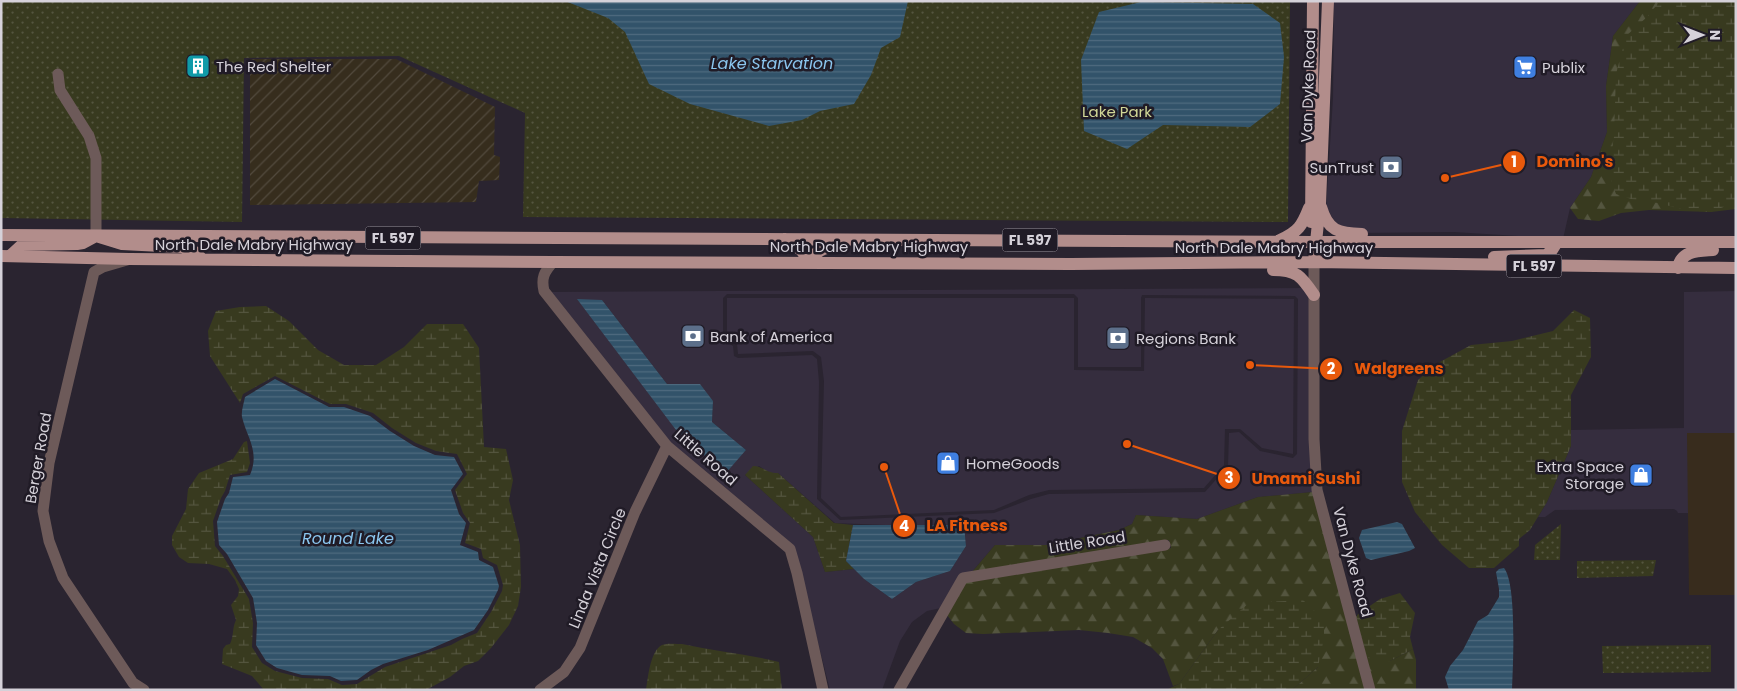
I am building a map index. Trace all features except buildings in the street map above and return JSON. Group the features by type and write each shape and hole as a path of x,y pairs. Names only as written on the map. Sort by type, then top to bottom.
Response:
{"main road":[{"name":"Van Dyke Road","path":"1313,1 1316,203"},
{"name":"Van Dyke Road","path":"1314,262 1328,1"},
{"path":"1276,241 1291,235 1299,229 1316,203 1325,220 1338,232 1352,234 1455,234 1514,242"},
{"name":"North Dale Mabry Highway","path":"1,235 1314,242 1736,242"},
{"path":"5,256 22,245 77,244 96,236 122,244 182,247 195,252 204,260"},
{"path":"784,239 816,262 841,268 922,270 1284,270 1294,272 1300,276 1314,295"},
{"path":"816,262 814,254 832,246 938,247 959,240"},
{"path":"1430,264 1447,259 1546,255 1557,242"},
{"path":"1678,268 1682,258 1691,252 1736,250"},
{"name":"North Dale Mabry Highway","path":"5,256 204,260 553,262 1062,264 1314,262 1736,268"}],"street":[{"path":"58,74 60,90 89,136 96,158 96,236"},
{"name":"Berger Road","path":"128,686 64,578 49,541 43,511 49,463 94,272 103,267 129,259"},
{"name":"Little Road","path":"553,262 544,271 542,281 544,291 667,446 790,549 824,690"},
{"name":"Van Dyke Road","path":"1314,262 1314,440 1317,490 1370,690"},
{"name":"Linda Vista Circle","path":"540,690 564,672 580,648 635,512 667,446"},
{"name":"Little Road","path":"898,690 963,578 1165,544"},
{"path":"128,686 144,690"}],"shaded area":[{"path":"1334,1 1640,1 1613,36 1606,86 1607,132 1591,177 1570,208 1563,239 1454,232 1355,233 1338,226 1326,208 1333,98"},
{"path":"250,59 396,59 495,107 494,155 500,157 499,180 479,181 476,202 250,205"},
{"path":"1303,288 1309,296 1313,492 1258,497 1197,519 1136,515 1132,524 1119,530 1046,545 995,545 941,608 927,611 912,622 900,641 882,690 830,690 794,548 670,442 550,292","holes":["727,294 1074,294 1078,298 1078,367 1141,367 1142,295 1295,296 1298,299 1297,454 1293,458 1260,451 1239,432 1229,433 1228,466 1205,492 1049,494 994,513 840,520 817,499 819,382 817,359 812,355 738,358 734,356 733,346 723,338 723,298","602,300 667,384 713,401 712,422 746,450 725,473 676,430","759,466 770,473 778,473 835,523 910,526 964,525 966,546 950,571 916,582 892,599 864,579 854,569 825,572 813,537 745,475"]},
{"path":"1736,291 1736,433 1688,433 1688,513 1678,513 1674,509 1555,510 1545,517 1538,517 1547,502 1571,446 1571,430 1684,428 1684,292"},
{"path":"727,298 1074,298 1074,370 1144,371 1145,298 1294,299 1293,454 1262,448 1240,429 1225,429 1224,465 1204,488 1049,490 1029,495 994,510 841,517 821,498 824,381 821,357 813,351 738,354 737,344 727,338"},
{"path":"1687,433 1736,433 1736,595 1689,595"}],"green space":[{"name":"Lake Park","path":"1,1 1290,1 1288,222 523,217 525,113 399,56 244,58 242,222 1,218"},
{"path":"1640,1 1736,1 1736,209 1711,212 1649,210 1621,213 1599,221 1578,219 1570,208 1591,177 1607,132 1606,86 1613,36"},
{"path":"1660,1 1736,1 1736,202 1711,212 1685,210 1616,194 1609,175 1614,135 1616,74 1626,36 1647,17"},
{"path":"266,306 289,321 318,350 344,365 376,365 404,347 427,324 463,324 479,348 484,447 506,449 513,480 509,500 520,545 521,587 518,606 509,625 491,648 478,661 464,666 450,677 426,690 264,690 252,676 222,664 223,649 226,645 230,644 236,620 231,605 238,596 239,589 235,580 227,569 209,564 188,563 179,557 172,545 172,536 186,509 188,489 199,473 233,459 244,442 247,441 250,463 247,472 230,475 213,521 215,546 249,599 253,623 252,647 262,663 275,671 302,678 328,679 342,685 357,684 385,667 451,645 477,633 502,591 503,585 497,565 483,558 481,549 465,543 470,523 463,513 455,490 467,474 457,454 436,451 416,443 373,413 346,404 330,404 275,376 243,394 240,403 210,356 208,331 216,311 240,307"},
{"path":"1574,310 1590,318 1591,357 1571,395 1571,446 1547,502 1530,530 1519,539 1519,546 1494,568 1469,568 1442,545 1415,512 1402,482 1402,431 1418,380 1438,363 1471,345 1512,341 1553,331"},
{"path":"753,466 778,473 834,523 853,525 846,561 854,569 825,572 813,537 745,475"},
{"path":"1313,492 1365,690 1292,690 1318,667 1218,630 1179,684 1173,686 1163,659 1152,648 1133,637 1079,630 966,633 954,624 947,615 966,582 1171,548 1169,540 972,572 995,545 1046,545 1119,530 1132,524 1136,515 1197,519 1258,497"},
{"path":"1561,524 1560,560 1534,560 1535,545"},
{"path":"1656,560 1653,576 1577,578 1577,561"},
{"path":"1400,593 1415,613 1410,637 1413,649 1390,661 1378,664 1366,656 1356,617 1380,599"},
{"path":"1303,600 1324,620 1324,638 1318,667 1292,690 1166,690 1179,684 1218,630 1249,603"},
{"path":"664,644 682,644 779,662 782,690 646,690 650,665 658,648"},
{"path":"1711,645 1711,672 1603,673 1602,646"},
{"path":"1413,649 1416,660 1416,690 1375,690 1366,656 1390,661"}],"water":[{"name":"Lake Starvation","path":"565,1 908,1 900,37 881,48 871,75 854,104 820,111 802,120 769,126 690,104 649,84 625,32 608,18"},
{"path":"1141,2 1253,4 1280,23 1284,57 1280,104 1250,127 1163,125 1127,149 1084,131 1081,60 1099,12"},
{"path":"577,299 602,300 667,384 700,384 713,401 712,422 746,450 725,474 676,430"},
{"name":"Round Lake","path":"275,379 329,407 344,407 370,416 414,446 435,455 454,457 463,474 451,490 459,514 466,523 460,545 478,552 479,560 493,567 499,586 488,610 474,630 428,650 383,664 357,680 341,681 330,676 302,675 277,668 266,661 256,645 257,623 253,598 227,554 219,545 217,522 229,493 233,477 250,475 253,466 252,445 242,417 245,397"},
{"path":"1397,522 1402,524 1415,548 1371,560 1366,558 1359,538 1362,530"},
{"path":"853,525 964,525 966,546 950,571 916,582 892,599 864,579 846,561"},
{"path":"1504,568 1511,590 1513,607 1512,690 1449,690 1445,677 1450,666 1463,650 1478,621 1488,615 1499,597 1496,572"}],"place":[{"name":"The Red Shelter","path":"198,66"},
{"name":"Publix","path":"1525,67"},
{"name":"SunTrust","path":"1391,167"},
{"name":"Domino's","path":"1445,178"},
{"name":"Bank of America","path":"693,336"},
{"name":"Regions Bank","path":"1118,338"},
{"name":"Walgreens","path":"1250,365"},
{"name":"Umami Sushi","path":"1127,444"},
{"name":"HomeGoods","path":"948,463"},
{"name":"LA Fitness","path":"884,467"},
{"name":"Extra Space Storage","path":"1641,475"}]}
